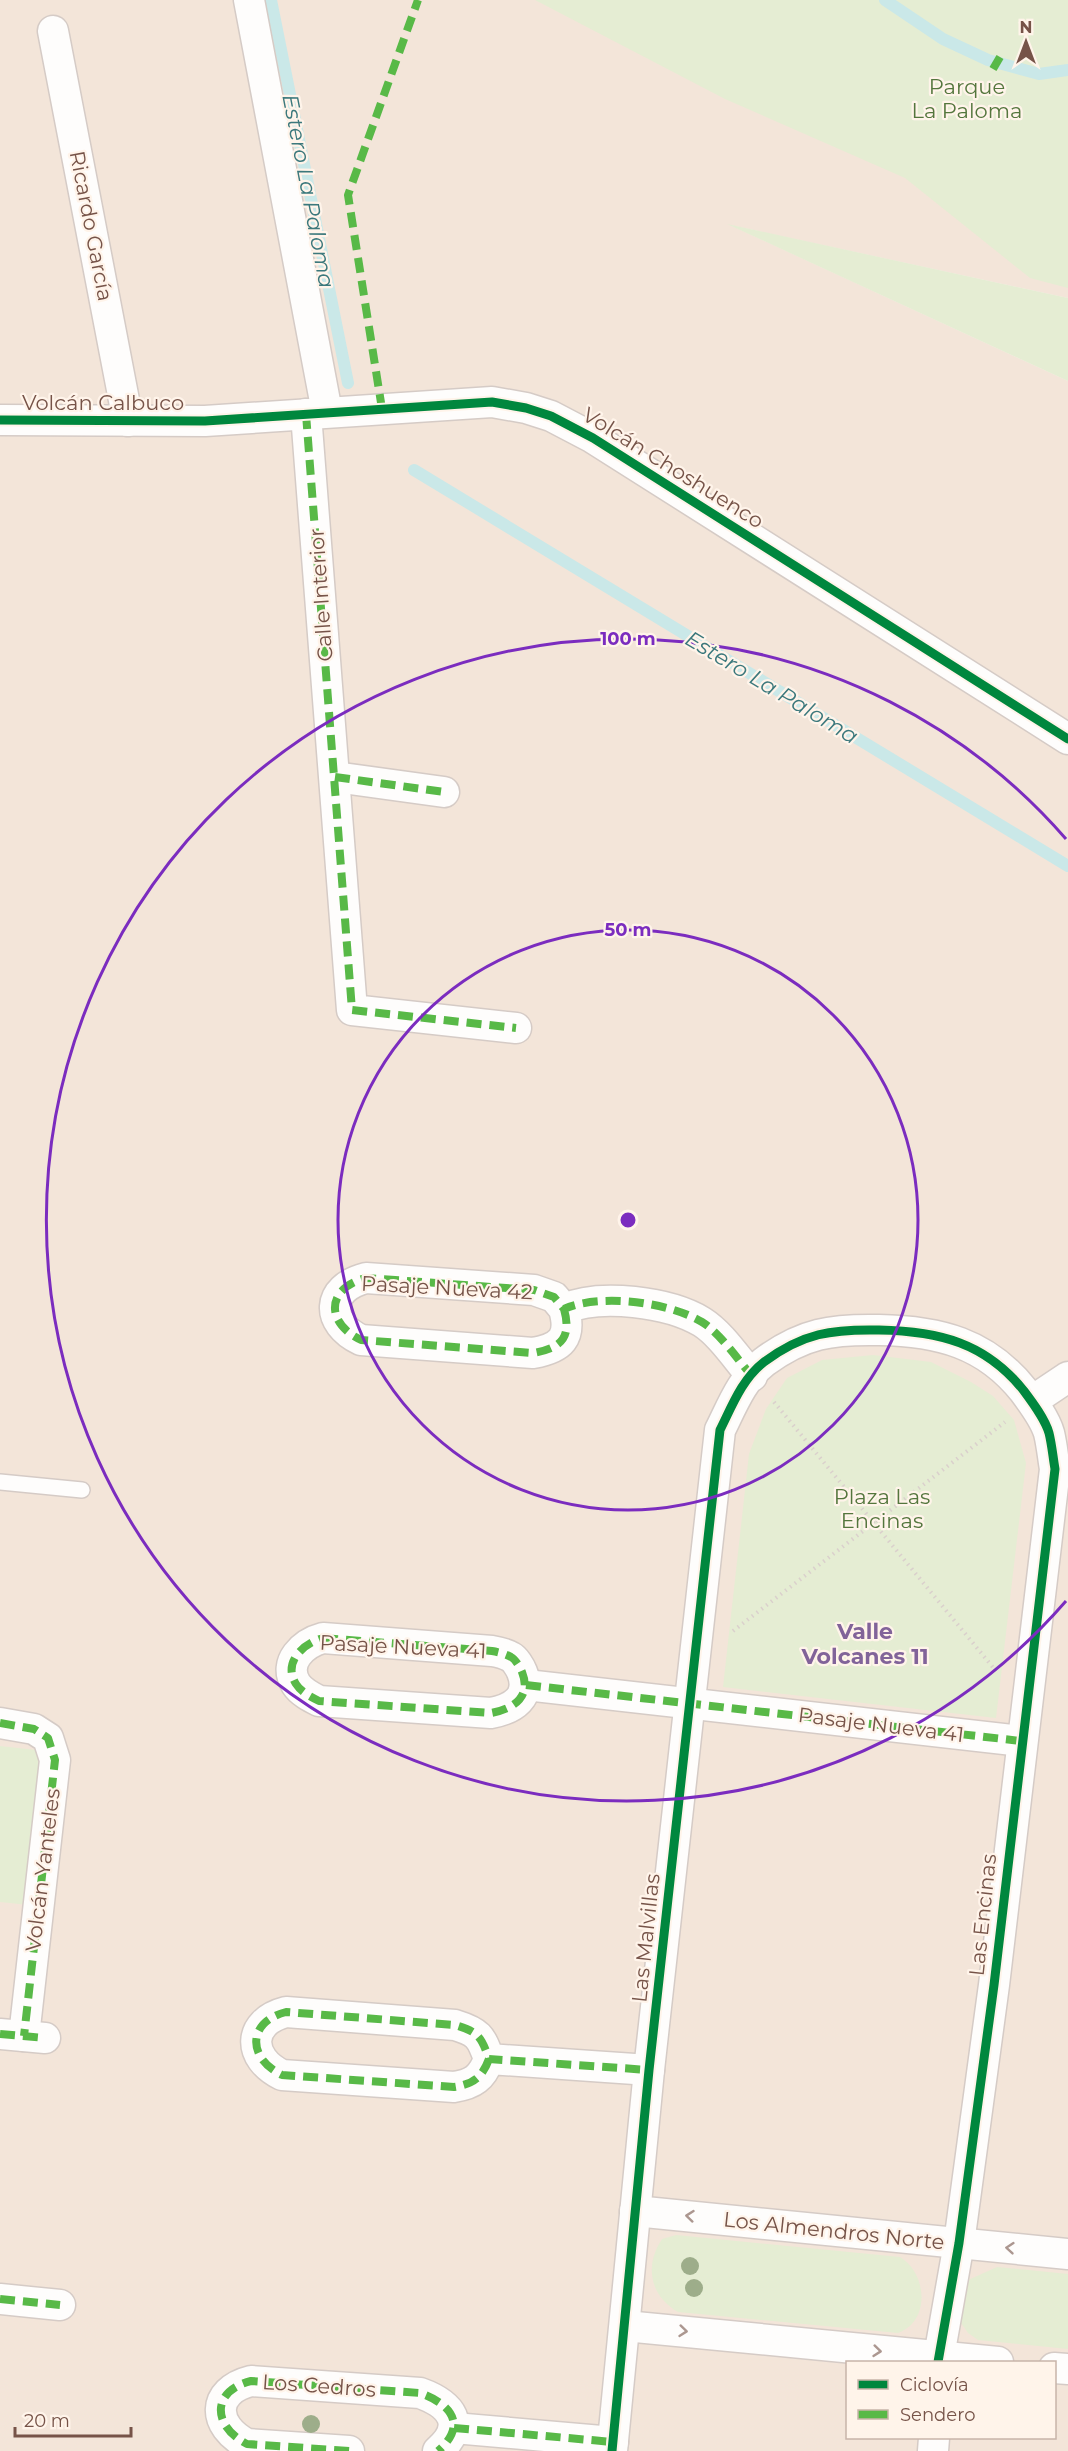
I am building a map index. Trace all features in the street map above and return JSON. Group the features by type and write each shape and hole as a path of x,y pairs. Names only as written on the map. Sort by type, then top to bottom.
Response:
{"street":[{"name":"Calle Interior","path":"249,0 316,413 334,777 352,1010 516,1028"},
{"name":"Ricardo García","path":"53,31 128,422"},
{"name":"Volcán Choshuenco","path":"206,422 492,402 526,408 551,416 593,438 1068,739"},
{"name":"Volcán Calbuco","path":"0,420 206,422"},
{"path":"334,777 444,792"},
{"name":"Pasaje Nueva 42","path":"366,1278 534,1290 554,1297 564,1310 568,1325 564,1339 551,1350 533,1353 361,1340 348,1334 338,1323 336,1309 339,1294 350,1282 366,1278"},
{"path":"564,1310 587,1301 603,1300 678,1310 704,1323 752,1376"},
{"name":"Las Malvillas","path":"612,2446 649,2070 720,1430 739,1390 762,1364 796,1342 838,1329 896,1330 950,1338 981,1351 1008,1371 1032,1401"},
{"path":"1032,1401 1068,1377"},
{"name":"Las Encinas","path":"938,2360 959,2243 994,1985 1025,1707 1055,1469 1049,1432 1032,1401"},
{"name":"Pasaje Nueva 41","path":"323,1638 492,1651 512,1657 521,1669 526,1685 521,1699 508,1710 491,1713 319,1701 305,1694 295,1683 293,1669 297,1654 307,1642 323,1638"},
{"name":"Pasaje Nueva 41","path":"526,1685 690,1701 1021,1742"},
{"name":"Volcán Yanteles","path":"9,1724 34,1729 48,1738 55,1760 23,2036"},
{"path":"286,2012 455,2025 474,2031 483,2043 489,2059 484,2073 471,2084 442,2086 282,2075 268,2068 258,2057 256,2043 259,2028 270,2016 286,2012"},
{"path":"489,2059 649,2070"},
{"name":"Los Almendros Norte","path":"635,2211 1068,2254"},
{"path":"0,2300 60,2305"},
{"path":"625,2326 938,2360 968,2361"},
{"name":"Los Cedros","path":"349,2451 247,2444 233,2437 223,2426 221,2412 224,2397 236,2385 251,2381 420,2393 439,2400 450,2412 446,2440 612,2446"}],"lane":[{"path":"0,1482 82,1490"}],"path":[{"path":"752,1376 1025,1707"},
{"path":"694,1660 1032,1401"}],"shaded area":[{"path":"0,0 1068,0 1068,298 730,225 1068,381 1068,2451 0,2451"}],"green space":[{"name":"Parque La Paloma","path":"535,0 1068,0 1068,288 1030,278 905,178 725,99"},
{"path":"727,224 1068,298 1068,381"},
{"name":"Plaza Las Encinas","path":"873,1355 931,1362 993,1396 1014,1420 1026,1463 996,1718 723,1687 749,1454 766,1409 787,1378 822,1360"},
{"path":"0,1746 45,1751 29,1905 0,1902"},
{"path":"676,2235 900,2257 916,2274 922,2297 920,2308 909,2327 898,2333 678,2312 661,2298 653,2280 652,2270 656,2249 662,2239"},
{"path":"997,2267 1068,2274 1068,2349 978,2340 968,2333 959,2320 966,2281"}],"waterway":[{"name":"Estero La Paloma","path":"271,0 348,383"},
{"path":"885,0 943,39 988,60 1039,74 1068,70"},
{"name":"Estero La Paloma","path":"414,470 1068,866"}],"marked path":[{"path":"382,409 348,195 418,0"},
{"path":"993,69 1000,57"},
{"path":"306,414 352,1010 516,1028"},
{"path":"335,777 444,792"},
{"path":"564,1309 566,1327 562,1340 551,1348 533,1353 361,1340 341,1325 336,1316 335,1306 343,1290 366,1278 534,1290 554,1297 564,1309 596,1301 653,1305 688,1315 709,1327 752,1376"},
{"path":"323,1638 492,1651 514,1659 522,1672 524,1688 522,1695 513,1705 491,1713 319,1701 298,1687 292,1676 292,1668 293,1661 302,1649 323,1638"},
{"path":"526,1685 1021,1741"},
{"path":"0,1723 34,1729 48,1738 55,1760 24,2036"},
{"path":"489,2059 476,2079 454,2087 282,2075 262,2059 256,2041 258,2032 264,2024 273,2017 286,2012 455,2025 478,2036 489,2059 649,2070"},
{"path":"0,2034 45,2038"},
{"path":"0,2299 60,2305"},
{"path":"349,2451 247,2444 235,2437 227,2428 222,2419 223,2401 238,2386 251,2381 420,2393 440,2403 452,2416 454,2424 452,2433 438,2451"},
{"path":"454,2428 613,2442"}],"cycle path":[{"path":"0,420 205,421 492,402 526,408 551,416 593,438 1068,739"},
{"path":"612,2451 649,2070 720,1430 733,1402 750,1376 764,1362 778,1352 805,1339 847,1330 901,1331 941,1337 960,1343 994,1361 1024,1391 1042,1417 1049,1433 1055,1469 994,1985 959,2243 938,2361"}],"district":[{"name":"Valle Volcanes 11","path":"865,1644"}]}
